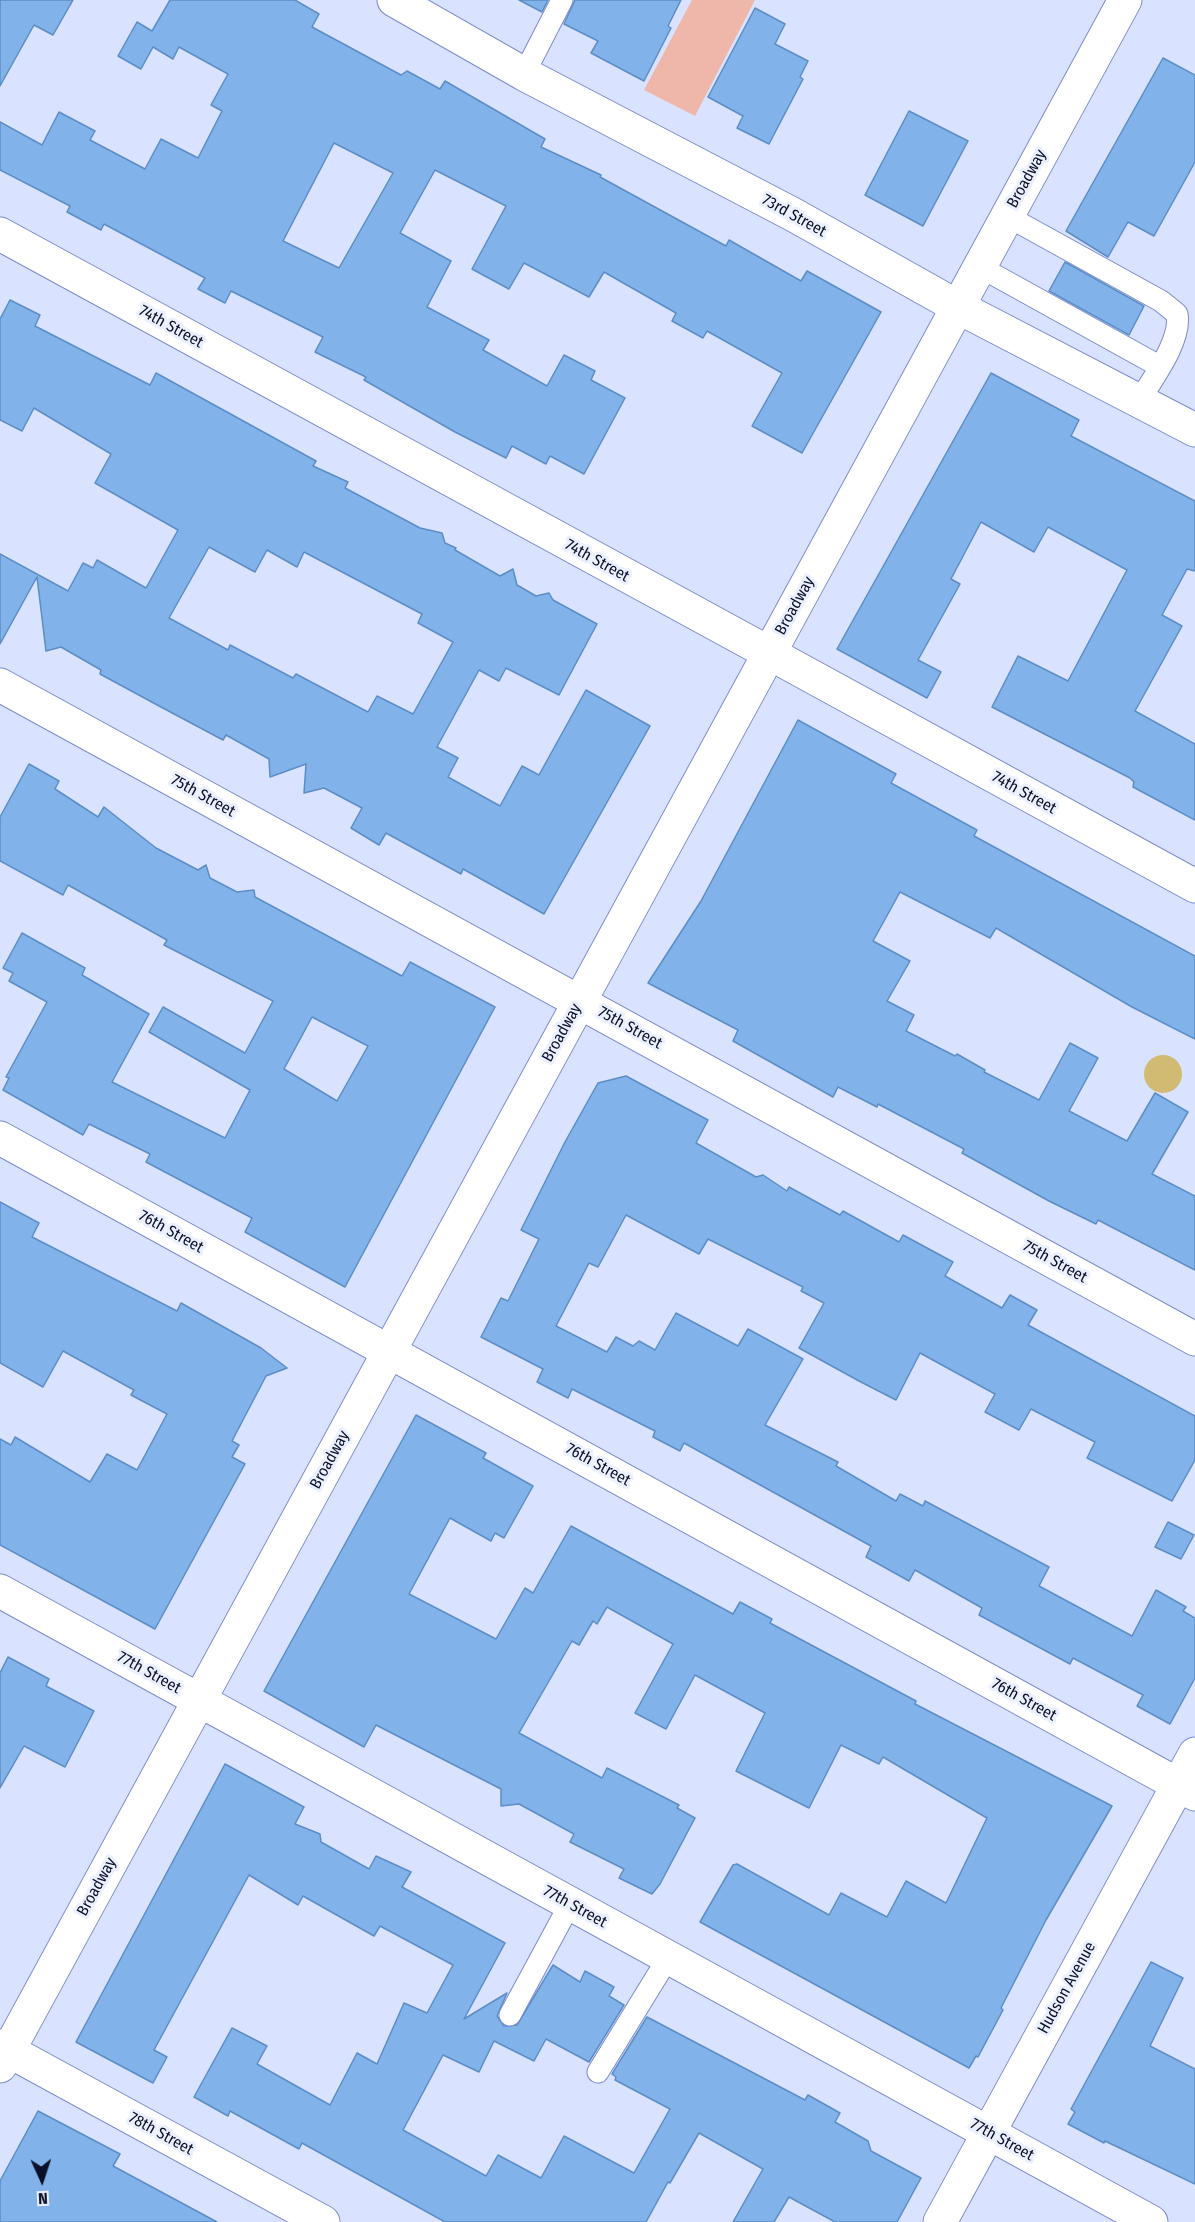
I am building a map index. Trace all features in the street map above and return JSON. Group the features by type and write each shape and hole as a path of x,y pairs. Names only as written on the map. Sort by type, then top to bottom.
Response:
{"street":[{"name":"Broadway","path":"3,2054 199,1701 1125,0"},
{"name":"73rd Street","path":"408,4 524,74 794,215 958,307 1195,430"},
{"name":"74th Street","path":"0,234 1195,886"},
{"name":"75th Street","path":"0,685 1195,1339"},
{"name":"76th Street","path":"0,1138 1187,1789"},
{"name":"77th Street","path":"0,1591 1151,2222"},
{"name":"Hudson Avenue","path":"940,2222 987,2133 1187,1789 1195,1754"},
{"name":"78th Street","path":"3,2054 323,2222"}],"lane":[{"path":"524,74 562,0"},
{"path":"1007,216 1161,301 1177,314 1179,324 1176,338 1139,401"},
{"path":"980,267 1159,366"},
{"path":"510,2015 570,1904"},
{"path":"598,2072 668,1958"}],"shaded area":[{"path":"692,0 755,0 695,116 644,90"},
{"path":"1163,1055 1176,1061 1182,1074 1176,1087 1163,1093 1150,1087 1144,1074 1150,1061"}],"building":[{"path":"0,0 73,0 53,35 34,25 0,86"},
{"path":"170,0 295,0 319,14 312,27 401,75 407,71 440,89 445,81 545,139 541,147 601,175 600,177 726,246 729,240 801,281 807,271 881,312 802,453 752,426 782,373 707,331 703,338 672,321 676,313 604,272 589,297 524,263 509,289 472,269 506,206 435,170 400,233 451,261 427,307 489,340 483,350 547,386 564,355 595,371 591,380 625,398 584,474 550,456 546,464 512,446 506,458 364,380 366,377 315,352 323,337 231,291 225,303 198,289 205,278 104,224 101,230 67,212 70,206 0,170 0,122 42,145 59,112 95,131 90,140 145,169 161,139 198,158 222,111 211,105 228,74 179,47 173,59 153,47 141,69 118,56 137,22 152,31","holes":["334,143 393,173 339,268 283,241"]},
{"path":"519,0 548,0 542,12"},
{"path":"575,0 681,0 668,26 671,28 644,81 591,53 598,41 564,24"},
{"path":"755,8 785,24 775,44 808,61 800,77 803,79 769,144 737,128 743,116 708,97"},
{"path":"1163,58 1195,75 1195,162 1154,236 1128,222 1108,257 1066,231"},
{"path":"909,111 968,141 923,226 865,195"},
{"path":"1065,262 1144,306 1129,335 1049,291"},
{"path":"10,300 40,315 35,326 150,385 156,373 316,461 313,466 348,482 345,488 420,528 442,533 445,543 500,576 513,569 517,585 536,596 549,593 553,600 597,624 559,695 506,668 499,681 479,670 437,747 458,758 448,777 500,806 522,766 539,775 586,690 650,726 544,914 463,869 461,874 386,833 379,845 351,828 362,808 324,788 304,793 306,764 270,777 269,759 226,735 223,740 161,707 100,674 101,670 61,647 46,651 37,577 0,644 0,554 68,591 83,563 93,568 97,560 146,588 178,530 95,483 111,454 34,408 22,431 0,420 0,319","holes":["209,547 255,572 267,550 297,567 304,552 422,614 418,623 453,642 413,714 377,696 368,712 296,674 293,678 230,645 228,650 169,618"]},
{"path":"991,373 1079,420 1071,436 1195,501 1195,571 1187,569 1162,615 1182,626 1135,711 1195,744 1195,820 1133,787 1134,782 1130,778 992,707 1018,656 1068,681 1127,570 1048,527 1034,552 981,522 951,579 960,584 918,660 941,672 927,698 837,649"},
{"path":"798,720 896,774 891,783 977,830 974,836 1195,956 1195,1039 1132,1007 996,928 990,938 900,892 873,941 910,961 887,1001 914,1015 906,1031 955,1056 957,1054 985,1070 984,1072 1039,1100 1070,1043 1098,1058 1069,1111 1127,1141 1155,1093 1188,1112 1152,1174 1195,1196 1195,1270 1098,1220 1096,1224 1049,1201 962,1153 964,1149 878,1104 877,1107 838,1087 833,1097 733,1041 738,1030 648,983 701,901"},
{"path":"29,764 59,781 55,789 98,817 104,807 156,848 198,870 206,865 210,878 237,892 254,890 255,897 402,976 410,962 495,1007 345,1287 245,1232 252,1218 146,1162 150,1154 89,1124 83,1135 3,1090 9,1078 6,1077 47,1002 9,981 13,973 3,968 22,933 85,968 82,975 149,1014 112,1082 225,1138 250,1090 149,1032 163,1007 245,1053 273,1001 164,945 167,940 68,885 63,895 0,861 0,817","holes":["312,1017 368,1046 337,1101 284,1069"]},
{"path":"626,1076 708,1120 696,1143 756,1177 763,1175 787,1191 789,1187 840,1215 843,1211 899,1242 903,1235 953,1262 945,1276 1002,1308 1010,1295 1037,1310 1028,1325 1195,1416 1195,1460 1172,1501 1087,1458 1095,1442 1031,1409 1019,1430 985,1412 995,1394 920,1353 896,1400 859,1381 799,1348 824,1303 801,1291 803,1287 708,1239 699,1254 626,1215 598,1267 589,1263 556,1326 607,1352 616,1337 633,1346 639,1341 655,1350 676,1313 738,1346 748,1329 803,1359 765,1425 838,1462 836,1466 896,1501 900,1494 923,1506 925,1501 1049,1567 1039,1586 1132,1636 1156,1590 1186,1607 1183,1611 1195,1618 1195,1678 1170,1724 1137,1706 1143,1695 1073,1658 1070,1664 979,1615 982,1608 915,1570 909,1581 866,1557 871,1546 684,1443 680,1451 653,1437 655,1431 572,1389 568,1398 537,1382 543,1369 481,1337 501,1298 508,1301 539,1239 521,1230 565,1142 598,1083"},
{"path":"0,1202 39,1223 32,1237 177,1311 181,1303 261,1348 287,1368 266,1376 232,1441 239,1445 232,1457 245,1464 155,1629 0,1545 0,1439 11,1445 15,1437 90,1482 107,1454 137,1470 167,1414 131,1395 134,1390 63,1351 43,1387 0,1363"},
{"path":"416,1415 486,1453 483,1458 533,1486 504,1538 495,1533 491,1541 450,1518 409,1594 496,1639 525,1588 533,1593 571,1526 733,1614 740,1602 772,1619 770,1623 916,1701 915,1704 1112,1806 1046,1920 1001,2008 1003,2010 978,2057 976,2056 969,2068 700,1922 733,1865 737,1864 829,1915 841,1893 887,1917 906,1881 946,1903 987,1818 883,1757 879,1764 841,1745 809,1808 736,1771 765,1713 695,1675 666,1729 635,1713 673,1644 607,1607 597,1624 593,1621 579,1645 572,1641 519,1733 602,1778 607,1768 679,1805 677,1808 695,1818 660,1884 652,1894 619,1878 624,1869 570,1842 574,1834 519,1804 501,1806 501,1789 376,1725 364,1747 264,1691"},
{"path":"1168,1522 1194,1535 1181,1559 1155,1547"},
{"path":"8,1657 49,1679 46,1686 94,1711 65,1767 24,1746 0,1788 0,1673"},
{"path":"225,1764 304,1807 295,1824 320,1834 321,1842 369,1869 376,1856 411,1872 402,1887 505,1943 464,2019 507,1993 497,2016 504,2026 517,2025 553,1965 580,1982 585,1971 614,1987 609,1996 624,2005 589,2062 546,2039 534,2061 494,2041 479,2072 443,2055 403,2130 486,2176 498,2155 541,2178 564,2136 634,2173 670,2109 615,2080 616,2077 612,2074 647,2017 805,2100 808,2095 840,2113 835,2122 868,2141 871,2151 921,2178 897,2222 835,2222 789,2197 774,2222 733,2222 763,2169 699,2133 646,2222 445,2222 302,2143 299,2149 230,2111 228,2116 194,2097 232,2028 267,2046 257,2064 330,2105 357,2053 377,2064 404,2003 427,2013 453,1965 380,1926 374,1936 303,1896 298,1905 249,1875 154,2050 167,2057 153,2083 76,2042"},
{"path":"1151,1962 1183,1978 1150,2046 1195,2069 1195,2184 1105,2141 1104,2143 1068,2124 1075,2112 1071,2109"},
{"path":"38,2111 120,2154 113,2166 217,2222 0,2222 0,2181"}]}
